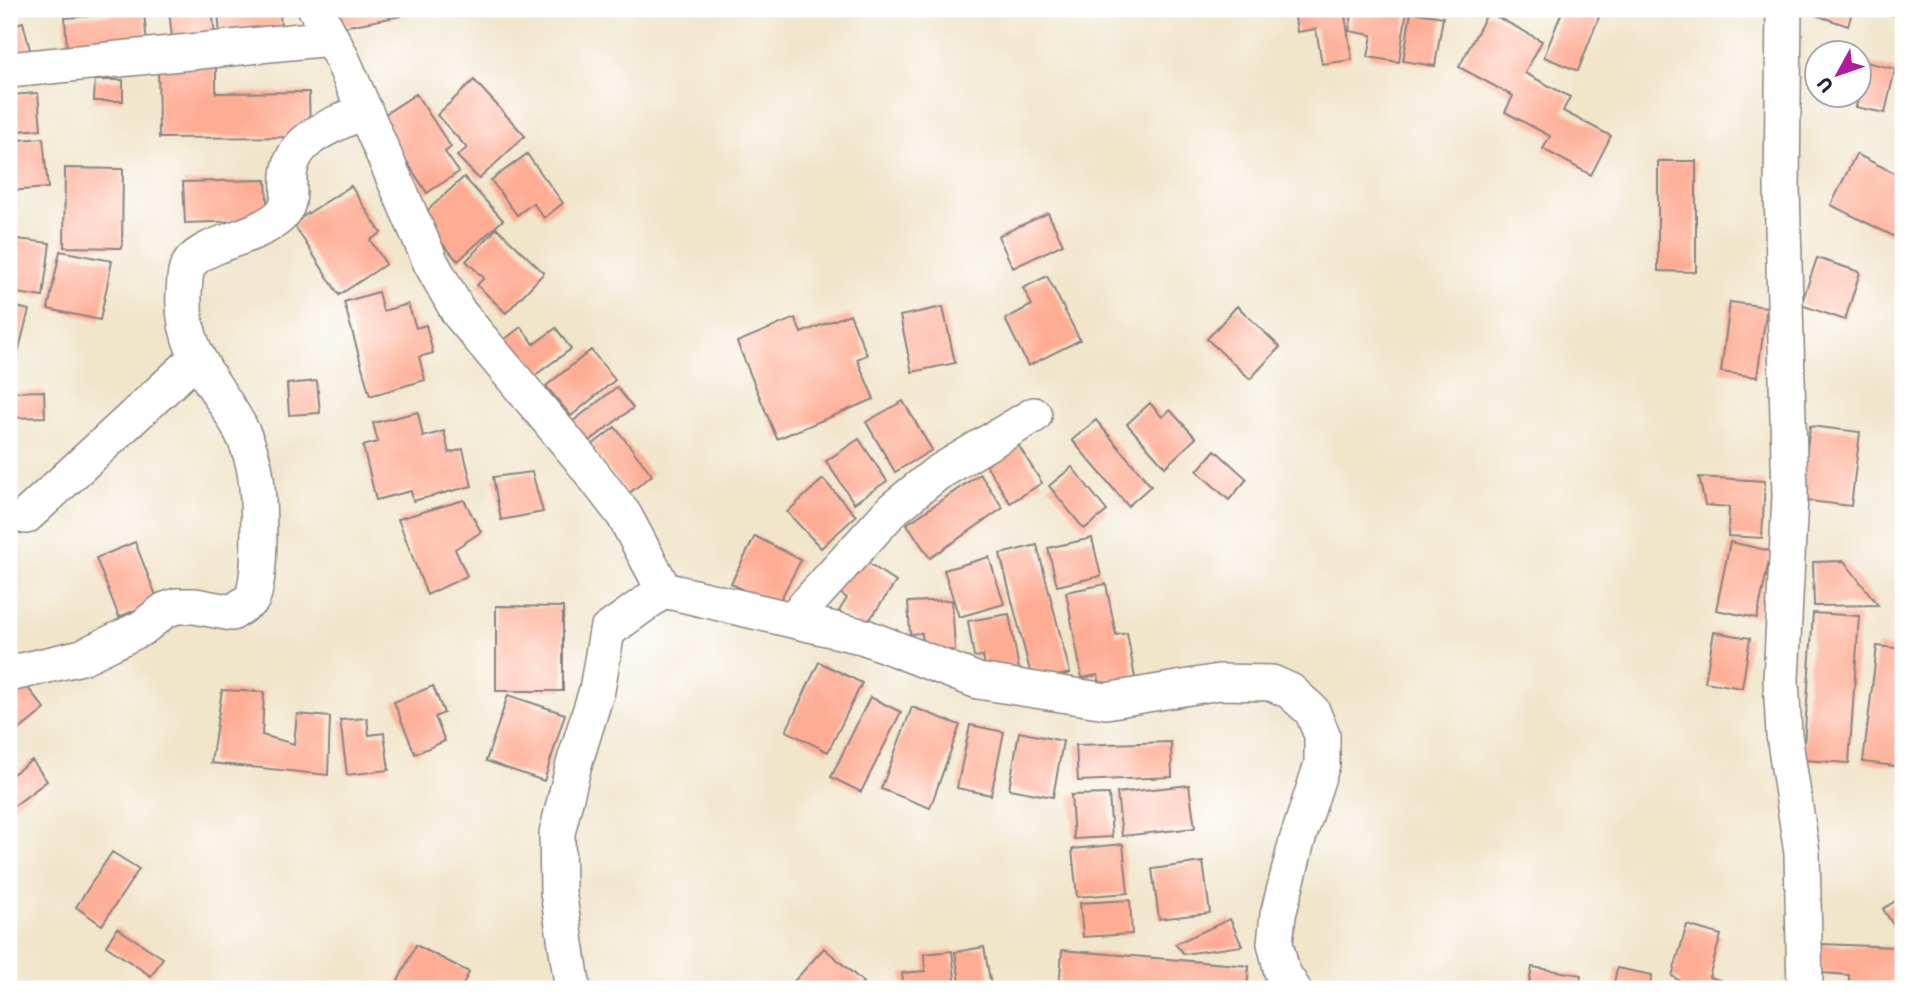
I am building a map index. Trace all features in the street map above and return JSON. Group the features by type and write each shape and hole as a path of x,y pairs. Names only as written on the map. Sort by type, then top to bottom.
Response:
{"street":[{"path":"1784,9 1782,187 1790,496 1781,680 1784,736 1802,853 1805,989"},
{"path":"9,70 323,24 365,111 431,263 459,313 577,454 624,516 664,590"},
{"path":"9,674 82,657 142,628 165,610 195,606 232,613 252,599 258,525 253,461 232,413 196,359 183,314 185,277 192,260 248,235 283,214 289,198 289,173 300,146 321,130 365,111"},
{"path":"26,516 196,359"},
{"path":"794,618 892,510 936,474 1034,415"},
{"path":"573,989 558,892 557,833 574,764 597,690 607,631 664,590 794,618 865,637 978,681 1106,701 1219,682 1272,683 1290,691 1312,711 1322,735 1322,764 1297,841 1278,915 1275,943 1282,972 1293,989"}],"building":[{"path":"169,9 212,9 215,35 172,39"},
{"path":"218,9 280,9 281,34 220,38"},
{"path":"334,9 399,9 401,16 337,28"},
{"path":"1294,9 1344,9 1352,60 1322,64 1316,29 1297,32"},
{"path":"1353,9 1407,9 1399,62 1368,57 1372,35 1349,31"},
{"path":"1563,9 1602,9 1578,71 1544,57"},
{"path":"1798,9 1853,9 1848,26"},
{"path":"1873,9 1903,9 1903,19"},
{"path":"144,12 147,45 67,50 65,18"},
{"path":"1411,12 1443,17 1435,66 1403,61"},
{"path":"1488,12 1542,41 1525,73 1570,97 1563,111 1611,136 1591,175 1543,149 1550,136 1505,112 1513,96 1459,67"},
{"path":"23,22 30,50 9,55 9,26"},
{"path":"158,58 216,58 216,93 309,92 310,137 159,138"},
{"path":"1874,64 1895,69 1885,113 1861,108 1874,108"},
{"path":"95,80 123,80 123,101 94,101"},
{"path":"474,80 525,136 479,179 457,156 467,148 437,115"},
{"path":"38,93 41,129 9,132 9,95"},
{"path":"416,94 451,147 445,152 459,172 427,193 379,118"},
{"path":"43,138 48,188 9,191 9,141"},
{"path":"527,154 563,203 544,218 533,203 517,215 491,180"},
{"path":"1856,154 1903,177 1903,241 1831,205"},
{"path":"1658,161 1696,161 1696,272 1658,271"},
{"path":"65,168 123,169 122,248 64,247"},
{"path":"464,177 503,220 458,261 419,218"},
{"path":"266,180 268,220 185,223 183,182"},
{"path":"351,186 381,233 370,240 386,264 339,295 293,223"},
{"path":"1048,213 1063,244 1013,268 998,236"},
{"path":"497,228 544,273 506,313 477,285 484,278 466,261"},
{"path":"9,238 50,243 43,297 9,292"},
{"path":"60,251 112,261 100,320 48,309"},
{"path":"1817,258 1860,272 1845,320 1801,305"},
{"path":"1047,276 1080,340 1028,366 1005,319 1032,305 1023,288"},
{"path":"378,292 383,311 408,304 416,328 426,325 433,353 419,357 425,380 370,396 344,302"},
{"path":"1730,302 1767,307 1757,377 1721,372"},
{"path":"9,305 29,310 15,364 9,363"},
{"path":"1237,306 1280,347 1250,379 1207,339"},
{"path":"943,307 955,363 912,372 900,316"},
{"path":"850,314 867,355 857,359 874,399 777,439 737,342 795,318 801,333"},
{"path":"521,327 534,344 556,328 571,349 524,383 497,345"},
{"path":"591,350 615,380 571,416 546,386"},
{"path":"317,381 320,413 289,415 287,384"},
{"path":"617,387 633,408 583,446 568,425"},
{"path":"44,391 45,417 9,418 9,392"},
{"path":"903,401 932,450 895,472 866,422"},
{"path":"1150,403 1162,417 1170,410 1196,438 1165,467 1127,424"},
{"path":"418,412 423,437 444,431 449,453 463,449 472,486 413,501 411,491 376,500 363,446 378,442 373,423"},
{"path":"1096,420 1151,486 1128,506 1072,440"},
{"path":"1810,426 1860,432 1851,506 1800,500"},
{"path":"615,427 652,475 628,494 591,446"},
{"path":"859,439 887,481 854,503 826,461"},
{"path":"1017,443 1042,483 1010,503 985,463"},
{"path":"1215,450 1247,479 1229,500 1197,471"},
{"path":"1072,467 1107,511 1084,529 1049,486"},
{"path":"532,472 543,512 501,520 493,477"},
{"path":"980,474 1003,508 930,558 907,524"},
{"path":"1699,477 1765,481 1762,538 1728,536 1729,507 1705,505"},
{"path":"823,479 856,516 821,548 787,512"},
{"path":"464,500 481,532 455,549 467,576 427,595 398,519"},
{"path":"755,536 801,560 776,608 731,583"},
{"path":"1092,538 1101,576 1057,586 1048,548"},
{"path":"135,542 158,601 119,617 96,558"},
{"path":"1730,542 1771,551 1757,618 1716,610"},
{"path":"1037,545 1070,673 1033,683 1000,554"},
{"path":"857,555 896,582 863,629 839,611 847,598 833,588"},
{"path":"989,557 1004,604 959,617 944,570"},
{"path":"1844,561 1878,605 1814,606 1813,562"},
{"path":"1106,584 1116,635 1127,633 1136,684 1101,690 1098,675 1082,678 1066,592"},
{"path":"952,600 955,650 923,652 922,633 910,634 908,602"},
{"path":"496,606 563,607 563,691 496,691"},
{"path":"1813,613 1859,616 1849,763 1803,760"},
{"path":"1009,614 1019,669 987,675 983,656 974,657 968,621"},
{"path":"1714,632 1750,638 1742,688 1705,682"},
{"path":"1877,646 1903,649 1903,767 1863,762"},
{"path":"819,662 862,683 828,752 786,731"},
{"path":"24,683 45,709 9,738 9,695"},
{"path":"433,686 444,713 435,717 445,741 415,754 394,702"},
{"path":"222,690 264,692 262,735 294,744 297,714 330,717 328,775 211,763"},
{"path":"508,695 565,714 544,781 486,761"},
{"path":"870,697 901,712 861,792 831,777"},
{"path":"912,707 960,725 930,808 881,789"},
{"path":"367,718 369,735 384,733 389,770 347,775 340,720"},
{"path":"970,725 1004,732 991,795 957,788"},
{"path":"1019,732 1063,741 1053,797 1009,789"},
{"path":"1171,742 1172,777 1078,781 1076,745"},
{"path":"32,760 47,781 10,809 9,777"},
{"path":"1189,785 1195,828 1122,836 1117,793"},
{"path":"1109,794 1112,837 1074,839 1071,795"},
{"path":"1123,844 1128,893 1077,897 1072,849"},
{"path":"112,852 139,869 102,925 76,907"},
{"path":"1203,862 1210,913 1159,919 1152,869"},
{"path":"1903,896 1903,940 1883,909"},
{"path":"1130,900 1132,934 1083,937 1080,903"},
{"path":"1230,919 1242,946 1184,954 1175,944"},
{"path":"1687,925 1721,935 1709,977 1723,981 1721,989 1678,989 1680,981 1672,976"},
{"path":"117,928 163,958 151,976 106,946"},
{"path":"1822,944 1896,947 1895,968 1903,969 1903,989 1849,989 1849,975 1821,973"},
{"path":"416,945 469,972 461,989 394,989"},
{"path":"984,947 991,985 961,989 955,952"},
{"path":"824,948 863,982 856,989 787,989"},
{"path":"1062,950 1249,966 1247,989 1059,989"},
{"path":"952,951 956,989 904,989 902,973 925,971 924,954"},
{"path":"1532,967 1581,975 1579,989 1528,989"},
{"path":"1617,968 1652,975 1649,989 1613,989"}]}
